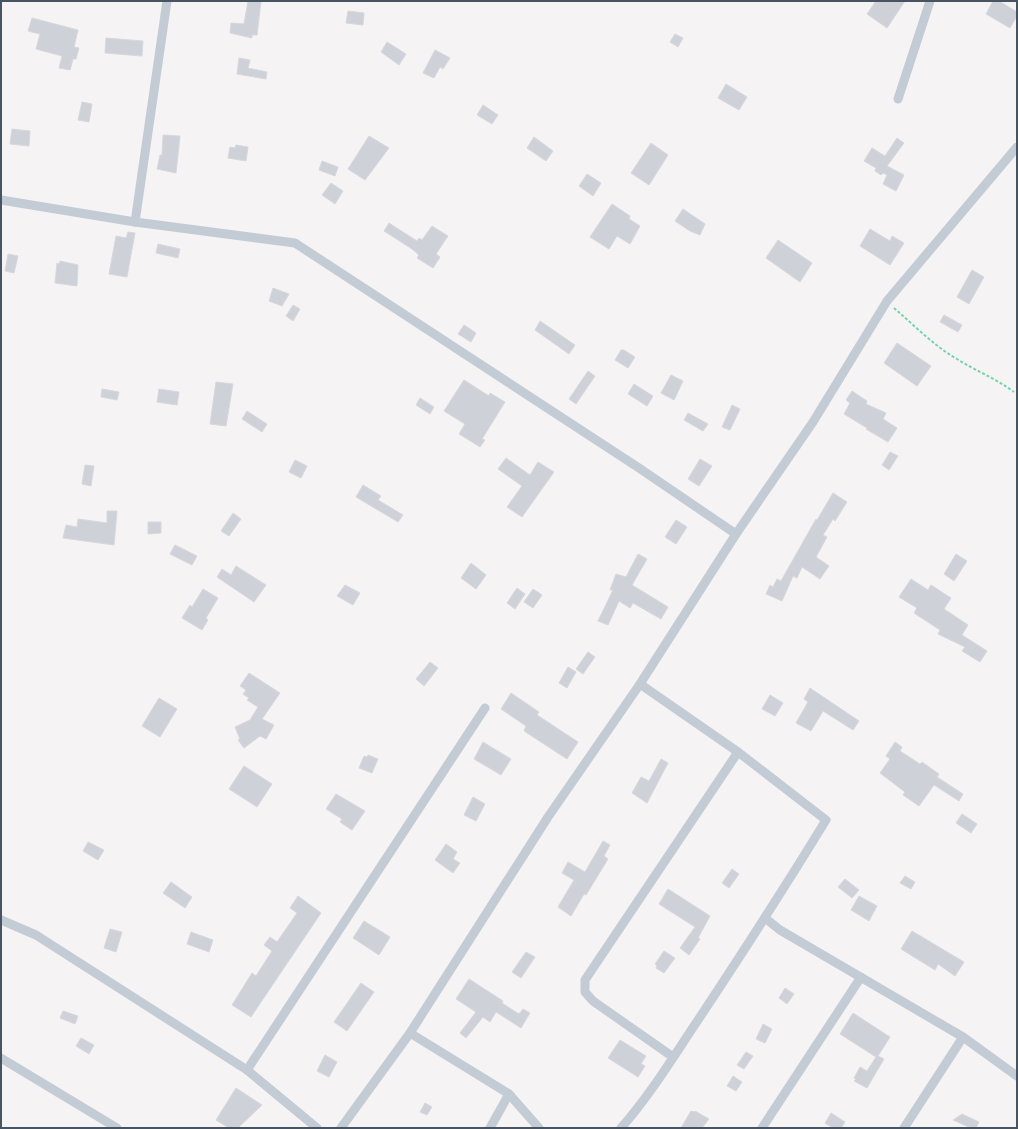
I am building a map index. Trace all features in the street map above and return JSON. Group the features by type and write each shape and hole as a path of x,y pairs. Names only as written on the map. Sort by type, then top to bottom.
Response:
{"street":[{"path":"135,222 167,1"},
{"path":"898,99 930,1"},
{"path":"341,1128 410,1033 548,817 640,684 736,534 813,422 887,301 1017,147"},
{"path":"1,200 135,222 295,243 639,468 736,534"},
{"path":"621,1128 634,1113 673,1057 765,918 826,820 738,752 640,684"},
{"path":"246,1070 486,708"},
{"path":"673,1057 593,1001 586,992 585,980 738,752"},
{"path":"765,918 780,930 962,1037 1017,1076"},
{"path":"1,920 24,929 48,942 246,1070 318,1128"},
{"path":"762,1128 860,977"},
{"path":"410,1033 509,1094 540,1128"},
{"path":"904,1128 962,1037"},
{"path":"1,1058 117,1128"},
{"path":"490,1128 509,1094"}],"path":[{"path":"887,301 943,350 994,378 1014,392"}],"building":[{"path":"248,1 261,1 257,35 252,35 252,38 230,33 231,23 244,24"},
{"path":"876,1 905,1 887,28 867,14"},
{"path":"993,1 999,1 1017,12 1017,16 1010,28 986,14"},
{"path":"348,11 364,13 363,25 346,23"},
{"path":"32,18 78,30 74,47 79,48 76,59 73,59 70,70 59,68 62,56 36,49 40,34 28,31"},
{"path":"675,34 683,38 678,47 670,42"},
{"path":"106,38 143,41 142,56 105,53"},
{"path":"387,42 406,54 399,65 381,52"},
{"path":"435,50 450,58 443,69 440,67 434,78 423,73"},
{"path":"239,58 250,60 248,68 267,72 266,79 237,74"},
{"path":"726,84 747,97 739,110 718,98"},
{"path":"82,102 92,104 89,122 78,120"},
{"path":"483,105 498,115 492,124 477,115"},
{"path":"12,129 30,131 29,146 10,144"},
{"path":"163,135 180,136 176,173 157,169 160,155 162,155"},
{"path":"369,136 389,148 365,180 348,169"},
{"path":"534,137 553,151 546,161 527,148"},
{"path":"897,138 904,143 887,166 904,175 896,191 883,184 887,175 883,173 881,175 875,171 876,168 864,161 872,148 885,156"},
{"path":"651,143 668,155 649,185 631,173"},
{"path":"236,145 248,147 246,161 228,158 230,147 235,148"},
{"path":"322,161 338,167 335,176 319,170"},
{"path":"587,174 601,183 593,196 579,186"},
{"path":"331,183 343,191 335,204 322,195"},
{"path":"612,204 630,216 629,219 640,226 630,244 617,236 609,249 590,237"},
{"path":"683,209 705,224 700,235 690,231 675,221"},
{"path":"389,223 417,241 419,238 422,240 432,226 448,236 436,254 440,257 433,268 417,258 419,255 412,249 384,231"},
{"path":"870,229 890,241 892,236 904,243 890,265 860,246"},
{"path":"128,232 135,233 127,277 109,274 116,236 126,238"},
{"path":"778,240 812,263 800,282 766,258"},
{"path":"158,244 180,249 178,258 156,253"},
{"path":"8,254 18,256 14,273 5,271"},
{"path":"60,261 78,265 77,286 55,283 57,263 59,264"},
{"path":"972,270 984,277 969,304 957,297"},
{"path":"273,288 289,294 282,306 269,301"},
{"path":"293,305 300,309 293,321 286,316"},
{"path":"944,315 962,325 958,332 940,322"},
{"path":"540,321 575,345 569,354 535,330"},
{"path":"464,325 476,333 471,342 458,334"},
{"path":"897,343 931,366 917,386 884,363"},
{"path":"621,350 624,350 635,357 628,368 615,360"},
{"path":"588,371 595,376 576,404 569,399"},
{"path":"671,375 683,381 674,400 661,393"},
{"path":"464,380 489,396 490,393 505,402 482,439 485,440 480,447 459,434 465,424 444,411"},
{"path":"216,382 233,384 226,426 210,424"},
{"path":"634,384 653,396 647,406 628,394"},
{"path":"102,389 119,392 117,400 101,397"},
{"path":"159,389 179,392 177,405 157,402"},
{"path":"852,391 867,401 866,404 886,413 883,419 897,428 888,442 844,414 850,403 846,400"},
{"path":"420,398 434,407 430,414 416,405"},
{"path":"732,405 740,409 730,430 722,427"},
{"path":"247,411 267,424 262,432 242,419"},
{"path":"688,413 708,424 703,431 684,420"},
{"path":"890,452 898,456 889,470 882,465"},
{"path":"506,458 530,475 538,462 554,472 522,517 507,507 522,486 498,469"},
{"path":"700,459 712,466 699,486 688,479"},
{"path":"295,460 307,466 301,478 289,472"},
{"path":"85,465 94,466 91,486 82,484"},
{"path":"363,485 381,496 378,500 403,515 398,522 356,497"},
{"path":"833,493 847,502 835,521 833,519 823,535 827,537 816,557 829,566 820,579 802,567 797,578 793,576 782,601 766,594 770,585 773,587 777,579 781,581 816,519 817,520"},
{"path":"107,511 117,511 114,545 63,538 66,525 77,527 78,519 107,523"},
{"path":"233,513 241,519 229,536 221,531"},
{"path":"676,520 687,527 676,544 665,537"},
{"path":"148,522 161,522 161,533 148,534"},
{"path":"175,545 197,556 192,565 170,554"},
{"path":"638,554 647,559 632,585 668,607 661,619 633,603 630,608 619,601 608,625 598,621 613,590 610,590 616,574 626,577"},
{"path":"956,554 967,561 954,581 944,574"},
{"path":"471,563 486,575 476,589 461,578"},
{"path":"236,566 266,585 254,602 217,577 222,569 231,575"},
{"path":"911,579 928,590 931,585 951,598 944,609 968,625 962,635 987,651 980,662 962,651 965,647 938,634 940,630 914,613 917,608 899,597"},
{"path":"345,585 360,593 353,605 337,596"},
{"path":"517,588 525,594 515,609 507,603"},
{"path":"203,589 218,598 206,618 208,620 202,630 182,618 190,605 192,607"},
{"path":"533,589 542,595 533,608 524,602"},
{"path":"588,652 595,657 583,674 576,669"},
{"path":"430,662 438,668 424,686 416,679"},
{"path":"568,667 576,672 567,688 559,683"},
{"path":"249,673 280,693 262,719 274,725 266,739 260,736 244,748 238,740 240,739 235,727 250,720 258,707 247,700 249,698 243,694 246,690 240,686"},
{"path":"810,688 859,721 853,730 823,711 811,731 796,723 808,702 804,699"},
{"path":"511,693 539,712 537,715 578,742 567,759 524,731 526,726 501,709"},
{"path":"770,695 783,703 775,716 762,709"},
{"path":"159,698 177,709 160,737 142,726"},
{"path":"483,742 511,759 501,775 474,759"},
{"path":"895,742 902,747 900,751 920,764 922,762 939,774 937,777 963,794 959,801 934,785 919,806 903,795 905,792 880,773 890,759 886,756"},
{"path":"368,755 378,759 372,773 359,768 364,756 367,757"},
{"path":"661,759 668,763 647,803 632,793 641,777 649,781"},
{"path":"244,766 272,784 257,807 229,789"},
{"path":"336,794 365,811 352,830 340,822 342,819 326,809"},
{"path":"473,797 485,804 476,821 464,815"},
{"path":"962,814 977,824 971,833 956,823"},
{"path":"603,841 610,845 604,856 608,859 571,916 558,907 574,880 562,873 568,862 585,872"},
{"path":"88,842 104,850 98,860 83,851"},
{"path":"446,844 457,852 453,859 460,863 453,873 435,860"},
{"path":"732,869 739,874 729,888 722,883"},
{"path":"905,876 915,882 911,889 900,883"},
{"path":"845,879 859,890 852,898 838,887"},
{"path":"171,882 192,897 185,908 163,893"},
{"path":"668,889 710,916 698,938 700,939 689,955 680,948 695,927 659,904"},
{"path":"298,896 321,913 251,1017 232,1005 252,973 256,976 272,951 264,945 270,937 277,942 297,913 290,908"},
{"path":"859,896 877,906 869,921 851,910"},
{"path":"364,921 390,937 379,955 353,938"},
{"path":"110,929 122,932 116,952 104,948"},
{"path":"912,931 964,962 955,976 938,964 935,970 901,949"},
{"path":"191,932 213,940 209,952 187,944"},
{"path":"664,951 675,958 664,973 656,968 657,966 655,964"},
{"path":"526,952 535,957 521,978 512,972"},
{"path":"469,979 503,1001 502,1003 519,1014 523,1009 530,1013 521,1028 496,1012 490,1022 483,1017 466,1038 460,1033 476,1012 456,999"},
{"path":"361,983 374,992 347,1031 334,1022"},
{"path":"785,988 794,994 787,1004 779,998"},
{"path":"63,1011 78,1016 75,1024 60,1018"},
{"path":"853,1013 890,1037 878,1056 884,1059 867,1088 854,1081 856,1079 854,1078 860,1067 867,1071 876,1057 840,1034"},
{"path":"763,1024 772,1029 765,1043 756,1039"},
{"path":"81,1038 94,1045 89,1054 76,1046"},
{"path":"620,1040 646,1056 641,1064 645,1066 638,1077 608,1058"},
{"path":"746,1052 753,1056 744,1069 737,1065"},
{"path":"325,1055 337,1062 329,1077 317,1071"},
{"path":"733,1076 742,1082 736,1091 727,1086"},
{"path":"236,1088 262,1105 238,1128 229,1128 216,1120"},
{"path":"425,1103 432,1107 427,1115 420,1112"},
{"path":"691,1111 695,1111 709,1119 702,1128 681,1128"},
{"path":"831,1113 845,1122 841,1128 833,1128 825,1123"},
{"path":"962,1114 979,1122 976,1128 971,1128 953,1120"}]}
